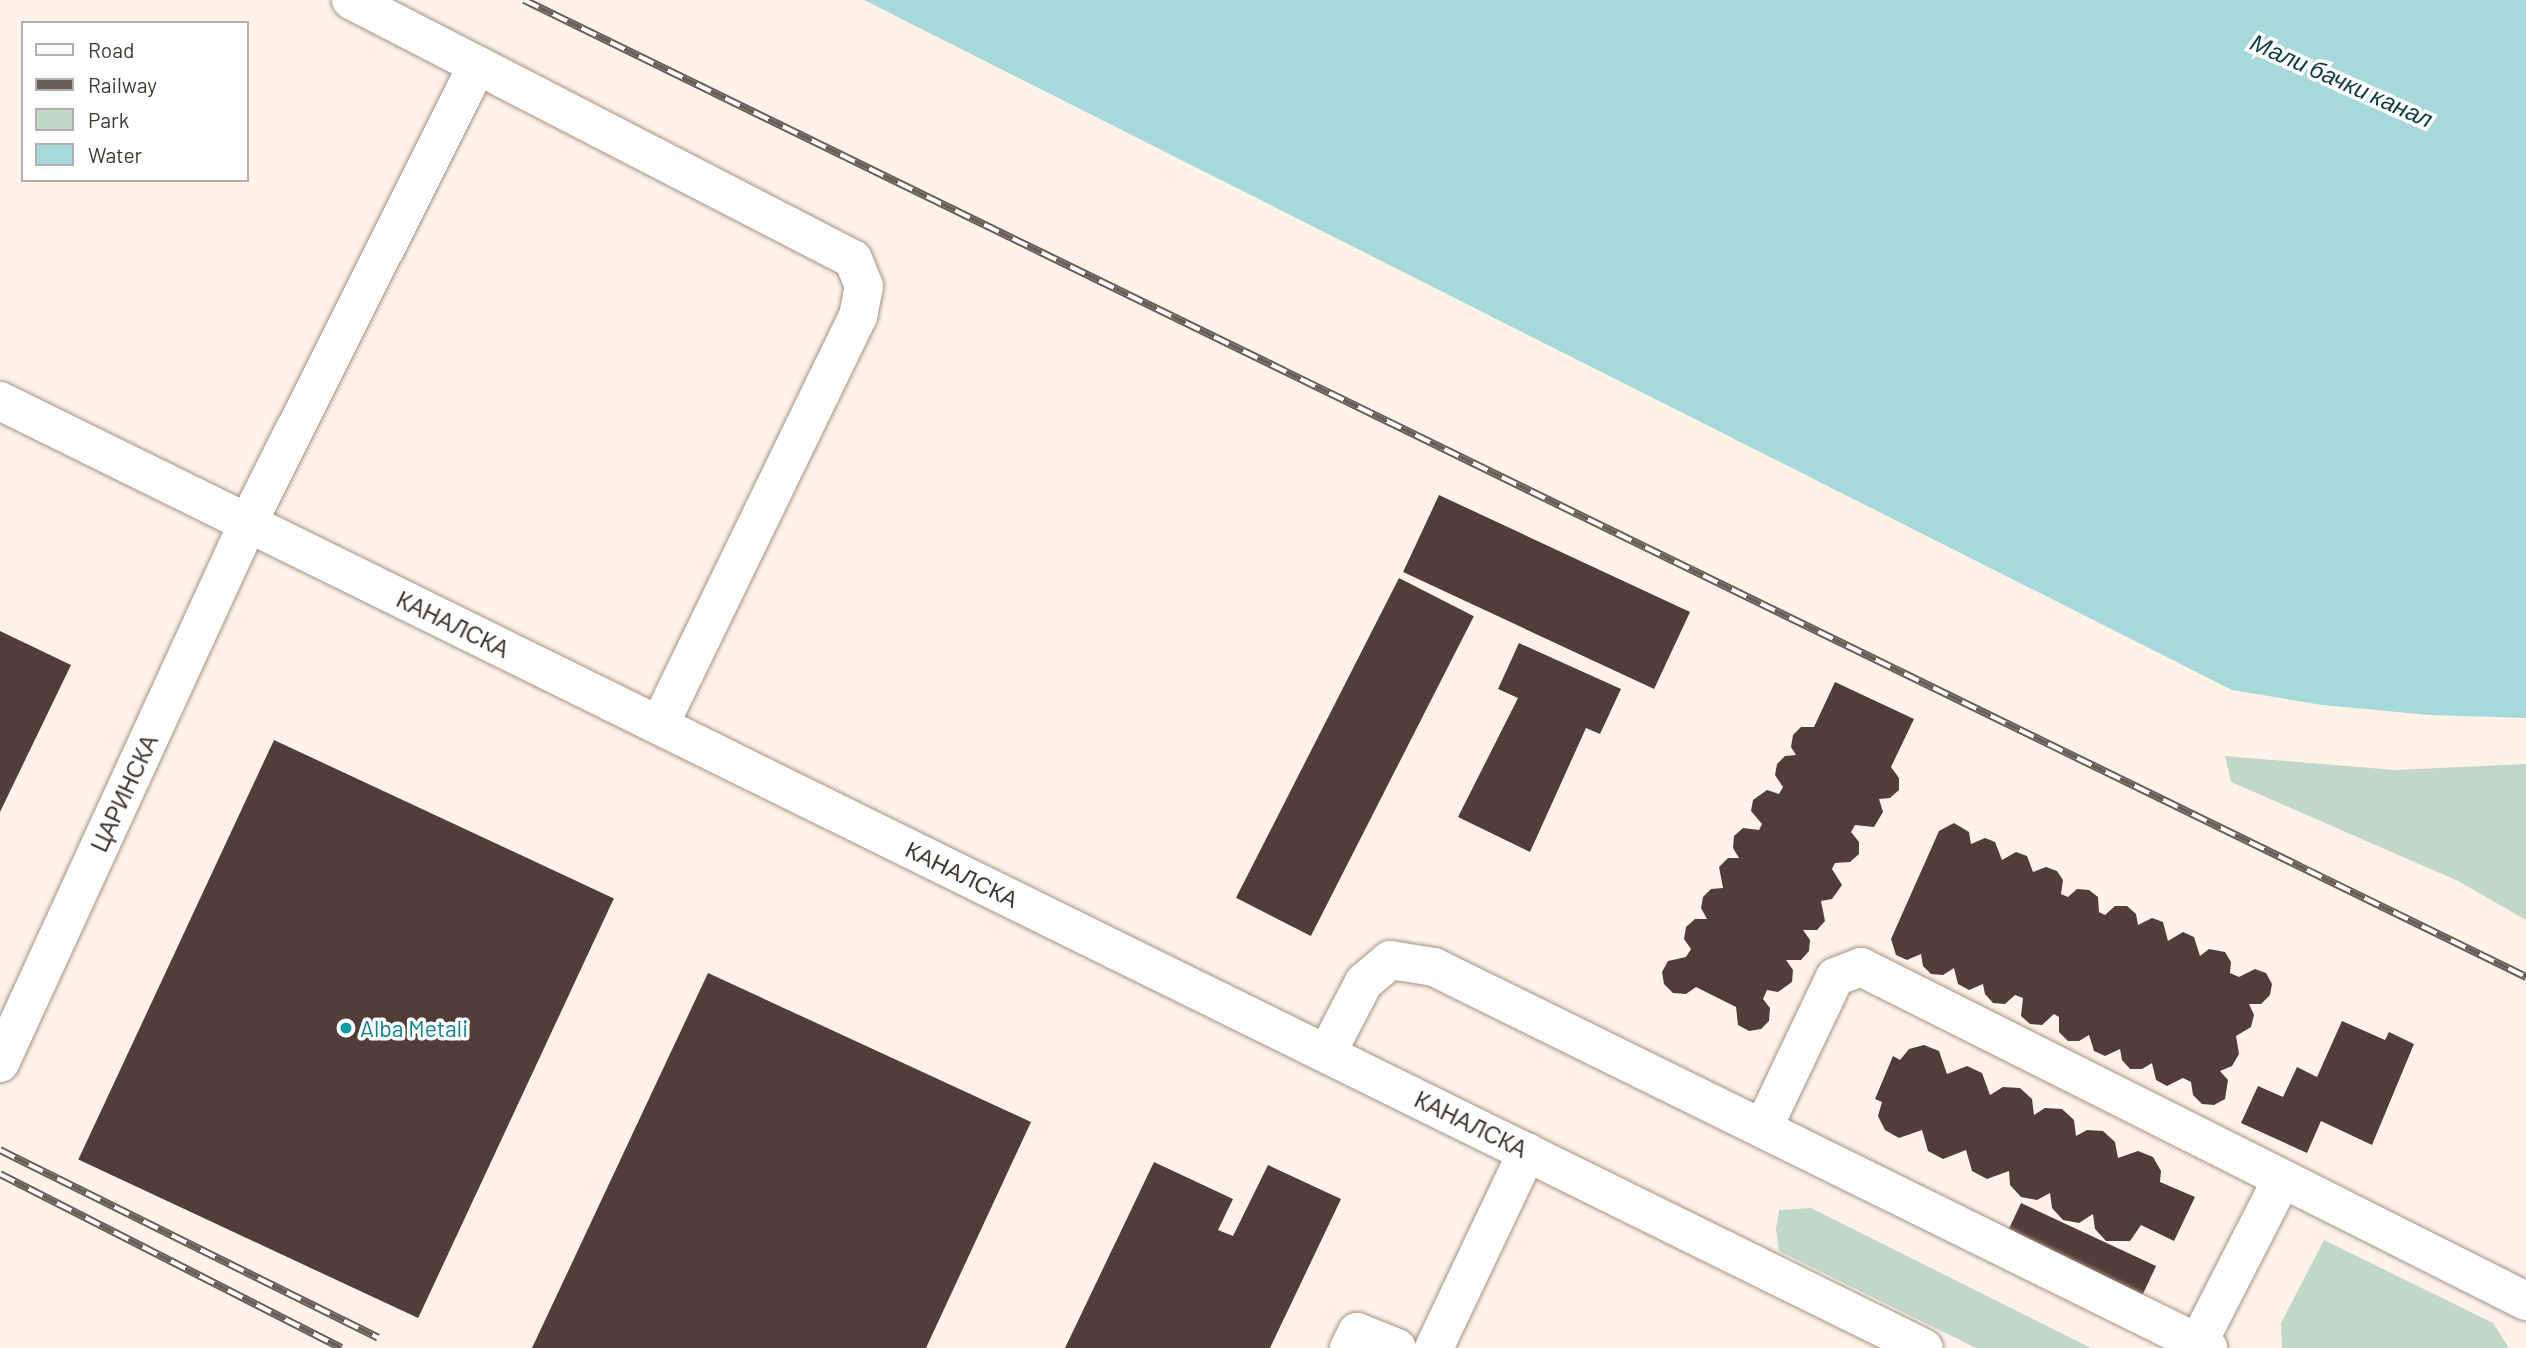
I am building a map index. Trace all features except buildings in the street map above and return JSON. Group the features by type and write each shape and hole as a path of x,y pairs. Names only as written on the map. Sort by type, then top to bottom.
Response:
{"street":[{"path":"351,0 853,259 864,286 858,316 659,724"},
{"name":"ЦАРИНСКА","path":"0,1063 248,523 477,65"},
{"name":"КАНАЛСКА","path":"0,401 1924,1348"},
{"path":"1327,1053 1364,982 1390,960 1434,967 2203,1345 2282,1179"},
{"path":"1763,1128 1835,977 1861,967 2526,1301"},
{"path":"1434,1348 1527,1152"},
{"path":"1349,1348 1357,1332 1397,1348"}],"green space":[{"path":"2225,756 2395,770 2526,764 2526,920 2458,881 2231,782"},
{"path":"1811,1208 2091,1348 1976,1348 1779,1251 1776,1229 1779,1210"},
{"path":"2324,1240 2493,1323 2509,1348 2282,1348 2281,1323"}],"water":[{"name":"Мали бачки канал","path":"864,0 2526,0 2526,718 2429,715 2322,705 2232,690"}],"railway":[{"path":"524,0 2526,977"},
{"path":"0,1150 378,1338"},
{"path":"0,1174 341,1348"}],"place":[{"name":"Alba Metali","path":"346,1028"}]}
